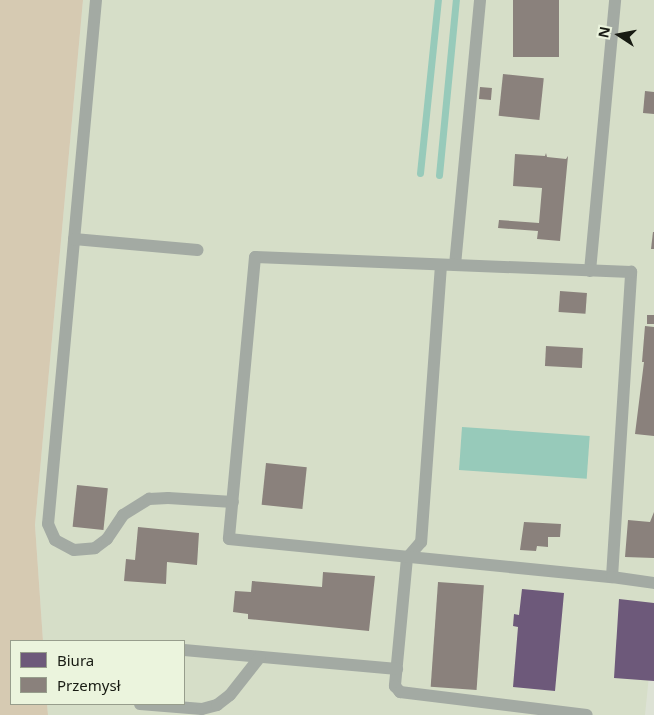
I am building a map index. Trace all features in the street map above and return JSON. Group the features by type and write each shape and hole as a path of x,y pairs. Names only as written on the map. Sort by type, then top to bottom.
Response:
{"lane":[{"path":"96,0 48,524 55,540 74,550 95,548 107,539 123,515 149,499 168,498 233,502"},
{"path":"454,265 480,0"},
{"path":"590,271 615,0"},
{"path":"74,240 198,250"},
{"path":"612,577 630,272 255,257 229,539 612,577 654,583"},
{"path":"441,265 421,542 407,558 395,686 400,692 587,715"},
{"path":"185,650 397,668"},
{"path":"152,705 202,709 217,706 230,695 260,657"}],"shaded area":[{"path":"0,0 83,0 35,525 43,640 10,640 10,705 47,705 48,715 0,715"},
{"path":"83,0 654,0 654,626 645,715 48,715 47,705 185,705 185,640 43,640 35,525"}],"water":[{"path":"462,427 590,436 587,479 459,470"}],"building: Biura":[{"path":"522,589 564,593 555,691 513,687 518,627 513,626 514,614 519,615"},
{"path":"619,599 654,603 654,681 614,678"}],"building: Przemysł":[{"path":"513,0 559,0 559,57 513,57"},
{"path":"503,74 544,78 539,120 499,116"},
{"path":"480,87 492,88 491,100 479,99"},
{"path":"645,91 654,92 654,114 643,113"},
{"path":"546,153 547,157 566,159 568,156 560,241 537,239 538,231 498,228 499,220 539,223 542,188 513,186 515,154 545,156"},
{"path":"653,232 654,249 651,249"},
{"path":"560,291 587,293 585,314 559,312"},
{"path":"647,315 654,315 654,324 647,324"},
{"path":"645,326 654,327 654,436 635,434 644,362 642,362"},
{"path":"546,346 583,348 582,368 545,366"},
{"path":"266,463 307,467 302,509 262,505"},
{"path":"77,485 108,488 103,530 73,527"},
{"path":"654,512 654,558 625,557 628,520 650,522"},
{"path":"524,522 561,524 560,537 548,537 548,547 537,546 536,551 520,550"},
{"path":"138,527 199,533 197,565 167,562 166,584 124,581 126,559 135,560"},
{"path":"323,572 375,576 369,631 248,619 248,614 233,612 235,591 251,592 252,581 322,587"},
{"path":"438,582 484,585 477,690 431,687"}],"waterway":[{"path":"420,173 438,0"},
{"path":"439,175 456,0"}]}
